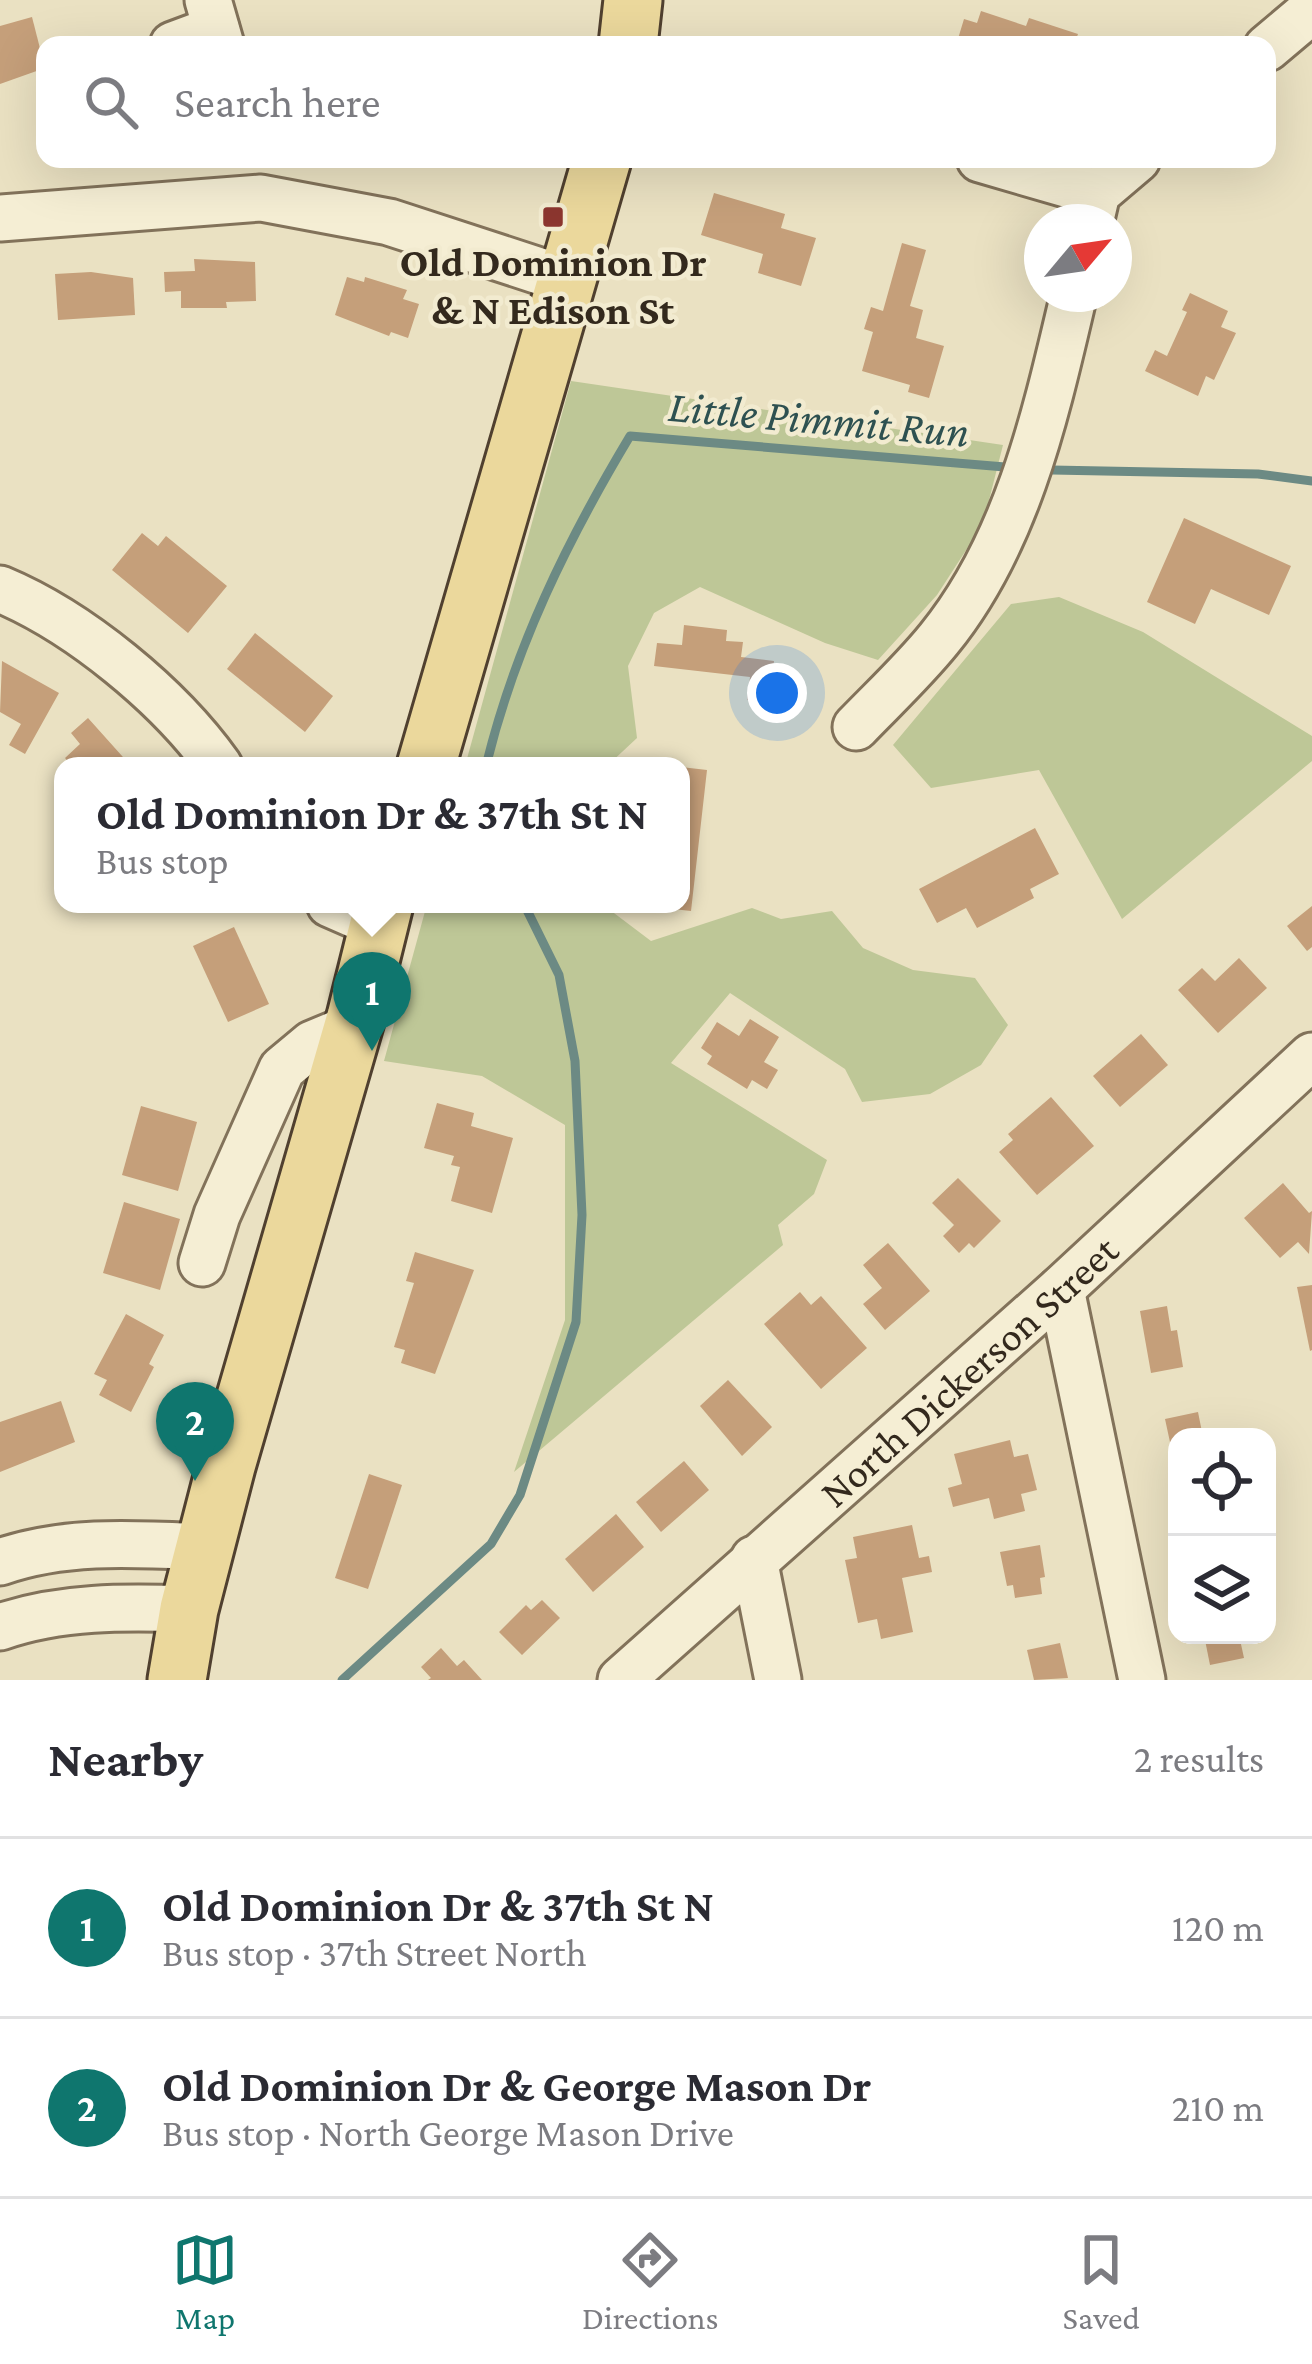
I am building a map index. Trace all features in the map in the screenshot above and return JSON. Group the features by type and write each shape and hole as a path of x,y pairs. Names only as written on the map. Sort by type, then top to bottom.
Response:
{"main road":[{"path":"629,36 633,0"},
{"path":"428,757 600,168"},
{"path":"177,1680 204,1547 353,1027 364,913"}],"street":[{"path":"1276,41 1312,10"},
{"path":"1001,168 1085,204"},
{"path":"1098,204 1129,168"},
{"path":"0,218 256,178 570,280"},
{"path":"856,727 941,637 1006,532 1053,383 1070,312"},
{"path":"0,589 26,600 126,667 211,757"},
{"path":"202,1263 217,1215 282,1069 311,1044 353,1027"},
{"name":"North Dickerson Street","path":"621,1680 1060,1289 1304,1080"},
{"path":"1060,1289 1142,1680"},
{"path":"0,1562 21,1554 113,1543 204,1547"},
{"path":"754,1559 778,1680"},
{"path":"0,1627 35,1615 124,1607 188,1610"}],"green space":[{"path":"571,381 1003,445 983,524 937,595 878,660 825,643 700,587 654,613 628,666 637,738 617,757 467,757"},
{"path":"1059,597 1143,632 1312,736 1312,761 1122,919 1039,770 931,788 893,745 1011,604"},
{"path":"752,908 781,919 832,911 863,948 913,970 975,978 1008,1025 981,1065 930,1094 862,1102 845,1069 730,993 671,1063 827,1160 814,1194 778,1225 783,1245 514,1472 565,1320 565,1125 482,1076 384,1061 425,913 614,913 651,941"}],"building":[{"path":"981,11 1026,26 1029,18 1078,34 959,36 964,19 977,23"},
{"path":"32,17 37,36 36,71 0,84 0,26"},
{"path":"714,193 785,214 781,228 816,238 801,286 758,273 763,254 701,235"},
{"path":"902,243 926,250 910,306 923,310 916,338 944,346 929,398 908,392 910,385 862,371 873,332 864,329 871,307 883,311"},
{"path":"194,259 255,262 256,301 226,302 227,308 181,308 181,291 165,292 164,272 195,271"},
{"path":"91,272 133,278 135,315 58,320 55,274"},
{"path":"347,277 364,282 365,277 407,290 403,299 419,304 408,338 391,332 389,336 335,315"},
{"path":"1190,293 1228,311 1221,327 1236,333 1214,380 1206,376 1198,396 1145,371 1155,350 1167,356 1187,312 1182,310"},
{"path":"1184,518 1291,566 1269,615 1211,589 1195,624 1147,602"},
{"path":"142,533 158,546 166,536 227,586 188,633 112,570"},
{"path":"684,625 727,630 726,641 743,642 741,657 774,661 769,702 747,700 750,677 654,666 657,643 682,645"},
{"path":"255,633 333,696 305,732 227,669"},
{"path":"2,661 59,693 25,754 9,745 21,724 0,712"},
{"path":"88,718 123,757 66,757 80,744 71,733"},
{"path":"690,768 707,770 690,911"},
{"path":"1035,828 1059,874 1030,889 1034,898 977,928 966,908 937,923 919,889"},
{"path":"1312,906 1312,947 1307,951 1287,926"},
{"path":"234,927 269,1004 228,1022 193,946"},
{"path":"1239,958 1267,988 1218,1033 1178,990 1202,968 1215,981"},
{"path":"750,1019 779,1037 764,1062 778,1070 767,1089 752,1080 747,1089 707,1064 712,1056 701,1048 717,1022 739,1036"},
{"path":"1141,1034 1168,1065 1120,1107 1093,1076"},
{"path":"1051,1097 1094,1146 1037,1195 999,1152 1013,1140 1008,1134"},
{"path":"437,1103 474,1113 471,1126 513,1138 492,1213 451,1201 460,1167 451,1165 454,1156 424,1148"},
{"path":"141,1106 197,1122 178,1191 122,1175"},
{"path":"958,1178 1001,1221 974,1248 969,1243 959,1253 943,1236 954,1225 932,1203"},
{"path":"1283,1183 1312,1211 1309,1254 1298,1242 1280,1258 1244,1218"},
{"path":"124,1202 180,1219 160,1290 103,1273"},
{"path":"888,1243 930,1291 885,1330 863,1304 882,1288 863,1265"},
{"path":"415,1252 474,1270 435,1374 401,1363 405,1350 394,1347 414,1283 406,1281"},
{"path":"1312,1285 1312,1350 1310,1351 1297,1287"},
{"path":"800,1292 811,1305 821,1296 867,1348 821,1389 764,1324"},
{"path":"1167,1306 1183,1367 1151,1373 1140,1311"},
{"path":"126,1314 164,1335 131,1412 99,1395 107,1380 94,1374"},
{"path":"728,1380 772,1427 742,1456 700,1406"},
{"path":"61,1401 75,1442 0,1472 0,1422"},
{"path":"1198,1412 1201,1428 1168,1428 1168,1433 1165,1419"},
{"path":"1010,1440 1014,1457 1028,1454 1037,1490 1021,1494 1025,1511 994,1519 989,1498 953,1507 948,1488 962,1484 954,1454"},
{"path":"684,1461 709,1490 661,1532 636,1502"},
{"path":"369,1474 402,1485 368,1589 335,1578"},
{"path":"616,1514 644,1547 593,1592 565,1559"},
{"path":"912,1525 919,1558 929,1556 932,1572 902,1578 913,1632 881,1639 877,1619 858,1623 845,1560 857,1558 853,1537"},
{"path":"1040,1545 1045,1577 1040,1578 1042,1594 1015,1598 1013,1585 1007,1586 1000,1552"},
{"path":"542,1600 560,1618 522,1655 499,1632 526,1605 531,1610"},
{"path":"1060,1643 1068,1678 1034,1680 1027,1650"},
{"path":"1206,1644 1241,1644 1244,1658 1210,1665"},
{"path":"441,1648 457,1666 464,1660 482,1680 428,1680 421,1667"}],"waterway":[{"name":"Little Pimmit Run","path":"488,757 512,679 545,596 630,436 1005,467"},
{"name":"Little Pimmit Run","path":"1052,470 1258,474 1312,481"},
{"name":"Little Pimmit Run","path":"342,1680 491,1544 520,1495 576,1322 582,1215 575,1061 559,975 528,913"}],"place":[{"name":"Old Dominion Dr & N Edison St","path":"553,217"},
{"name":"Old Dominion Dr & 37th St N","path":"372,1051"},
{"name":"Old Dominion Dr & George Mason Dr","path":"195,1481"}]}
